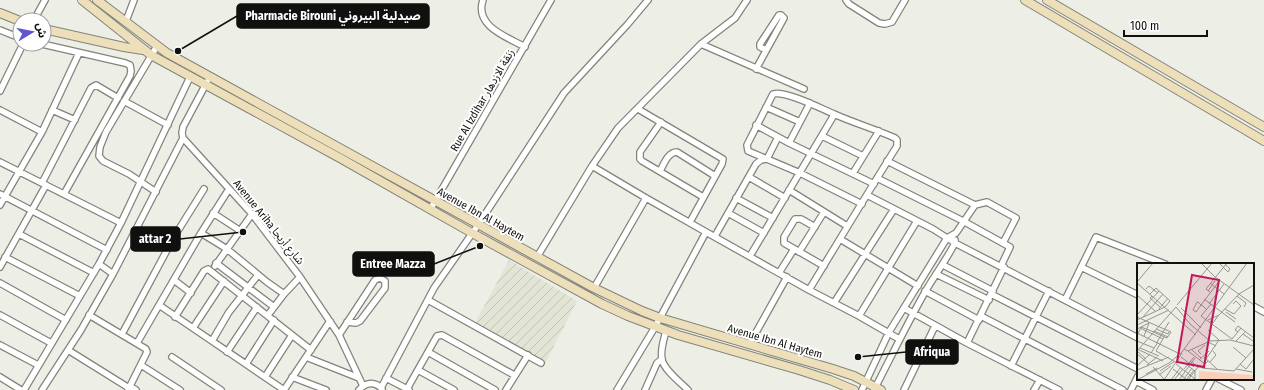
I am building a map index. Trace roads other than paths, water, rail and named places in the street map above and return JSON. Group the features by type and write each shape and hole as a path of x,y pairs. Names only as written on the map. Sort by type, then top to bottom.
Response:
{"street":[{"path":"38,12 45,0"},
{"name":"Avenue Ibn Al Haytem","path":"82,0 151,55 602,304 666,331 805,371 854,390"},
{"name":"Avenue Ibn Al Haytem","path":"97,0 157,46 594,288 660,318 833,369 866,382 877,389"},
{"path":"126,21 134,0"},
{"path":"483,0 483,15 485,22 495,31 525,46"},
{"name":"Rue Al Izdihar زنقة الازدهار","path":"430,210 551,0"},
{"path":"361,388 366,384 374,384 382,389 386,378 434,288 478,225 564,93 648,0"},
{"path":"537,257 592,166 618,128 701,44 735,18 747,0"},
{"path":"846,0 849,4 879,23 885,24 892,22 905,0"},
{"path":"1025,0 1263,139"},
{"path":"1047,0 1264,127"},
{"path":"0,13 12,18"},
{"path":"756,69 784,18 781,15 779,15 760,44 760,46 766,50"},
{"path":"0,30 12,35"},
{"path":"52,31 143,50"},
{"path":"110,44 131,39 140,33"},
{"path":"1098,43 1103,33"},
{"path":"701,44 804,89"},
{"path":"52,46 130,65 131,71 130,76 64,194"},
{"path":"156,192 130,174 105,162 99,157 102,142 124,101 157,46"},
{"path":"0,91 19,52"},
{"path":"0,205 2,195 42,132 79,53"},
{"path":"42,390 68,350 113,274 183,138 183,127 210,76"},
{"path":"0,377 22,390 38,365 107,250 190,77"},
{"path":"0,267 32,210 93,86 96,86 118,98"},
{"path":"809,290 847,226 862,204 897,146 897,140 879,131 810,103 776,93 773,94 747,145 748,151 800,173 862,204"},
{"path":"124,101 168,125"},
{"path":"789,143 810,103"},
{"path":"766,107 800,122"},
{"path":"638,109 721,157 723,162 690,222"},
{"path":"0,110 42,132"},
{"path":"52,110 75,120"},
{"path":"750,256 834,114"},
{"path":"661,122 640,152 642,161 703,197"},
{"path":"756,125 789,143 874,184"},
{"path":"853,173 879,131"},
{"path":"822,136 863,156"},
{"path":"715,236 759,161 767,159 778,137"},
{"name":"Avenue Ariha شارع أريحا","path":"183,138 252,214 300,276 338,335 359,378 361,388"},
{"path":"660,171 670,155 674,152 678,152 715,176"},
{"path":"887,161 975,205"},
{"path":"0,162 121,223"},
{"path":"592,166 706,232 809,290 889,332 899,339"},
{"path":"749,177 784,198"},
{"path":"877,178 963,221 1010,247 992,293 967,343"},
{"path":"122,334 174,237 204,189"},
{"path":"137,343 201,233 229,189"},
{"path":"789,190 847,226"},
{"path":"2,195 107,250"},
{"path":"867,195 1137,337"},
{"path":"594,288 646,198"},
{"path":"736,198 773,218"},
{"path":"877,389 899,339 925,292 956,243 956,233 975,205 987,202 1016,218 1003,243"},
{"path":"834,303 894,209"},
{"path":"779,273 797,251 824,212"},
{"path":"213,213 239,230"},
{"path":"728,213 764,233"},
{"path":"211,271 239,230 252,214"},
{"path":"814,227 801,219 795,219 783,240 784,243 824,266"},
{"path":"859,316 917,221"},
{"path":"617,390 656,327 706,232"},
{"path":"201,233 227,249 284,294"},
{"path":"862,390 889,332 947,238 956,233"},
{"path":"19,234 94,273"},
{"path":"1065,300 1096,237 1162,263"},
{"path":"840,239 918,286"},
{"path":"5,257 80,296"},
{"path":"216,263 274,307"},
{"path":"99,264 113,274"},
{"path":"943,265 992,293 1137,368"},
{"path":"1081,268 1137,295"},
{"path":"176,317 206,269 224,280 311,350"},
{"path":"936,274 988,300"},
{"path":"212,341 229,312 258,275"},
{"path":"268,315 300,276"},
{"path":"749,345 787,277"},
{"path":"338,335 375,280 380,278 383,279 385,281 384,288 360,321 356,323 347,322"},
{"path":"174,280 191,293"},
{"path":"193,328 224,280"},
{"path":"0,284 66,320"},
{"path":"1011,366 1049,291"},
{"path":"925,292 1024,339 1123,390"},
{"path":"227,352 261,298"},
{"path":"428,300 541,363"},
{"path":"159,306 284,390 330,321"},
{"path":"1254,307 1264,312"},
{"path":"904,308 967,343 1059,390"},
{"path":"89,314 146,348 147,351 129,388"},
{"path":"0,315 51,343"},
{"path":"246,364 274,320"},
{"path":"904,390 935,326"},
{"path":"666,331 662,359 666,367 688,390"},
{"path":"266,377 292,335"},
{"path":"386,378 408,389 437,336 444,336 514,375"},
{"path":"0,345 38,365"},
{"path":"68,350 129,388 136,390"},
{"path":"428,352 495,390"},
{"path":"506,390 514,375 528,355"},
{"path":"172,357 221,390"},
{"path":"306,357 359,378"},
{"path":"645,390 657,363 662,359"},
{"path":"141,365 180,390"},
{"path":"418,370 454,390"},
{"path":"292,377 326,390"},
{"path":"1131,390 1137,379"},
{"path":"1034,390 1040,380"},
{"path":"1138,380 1153,390"},
{"path":"1206,390 1211,380"},
{"path":"1222,380 1241,390"}],"place":[{"name":"Pharmacie Birouni صيدلية البيروني","path":"178,51"},
{"name":"attar 2","path":"243,232"},
{"name":"Entree Mazza","path":"480,246"},
{"name":"Afriqua","path":"858,357"}]}
